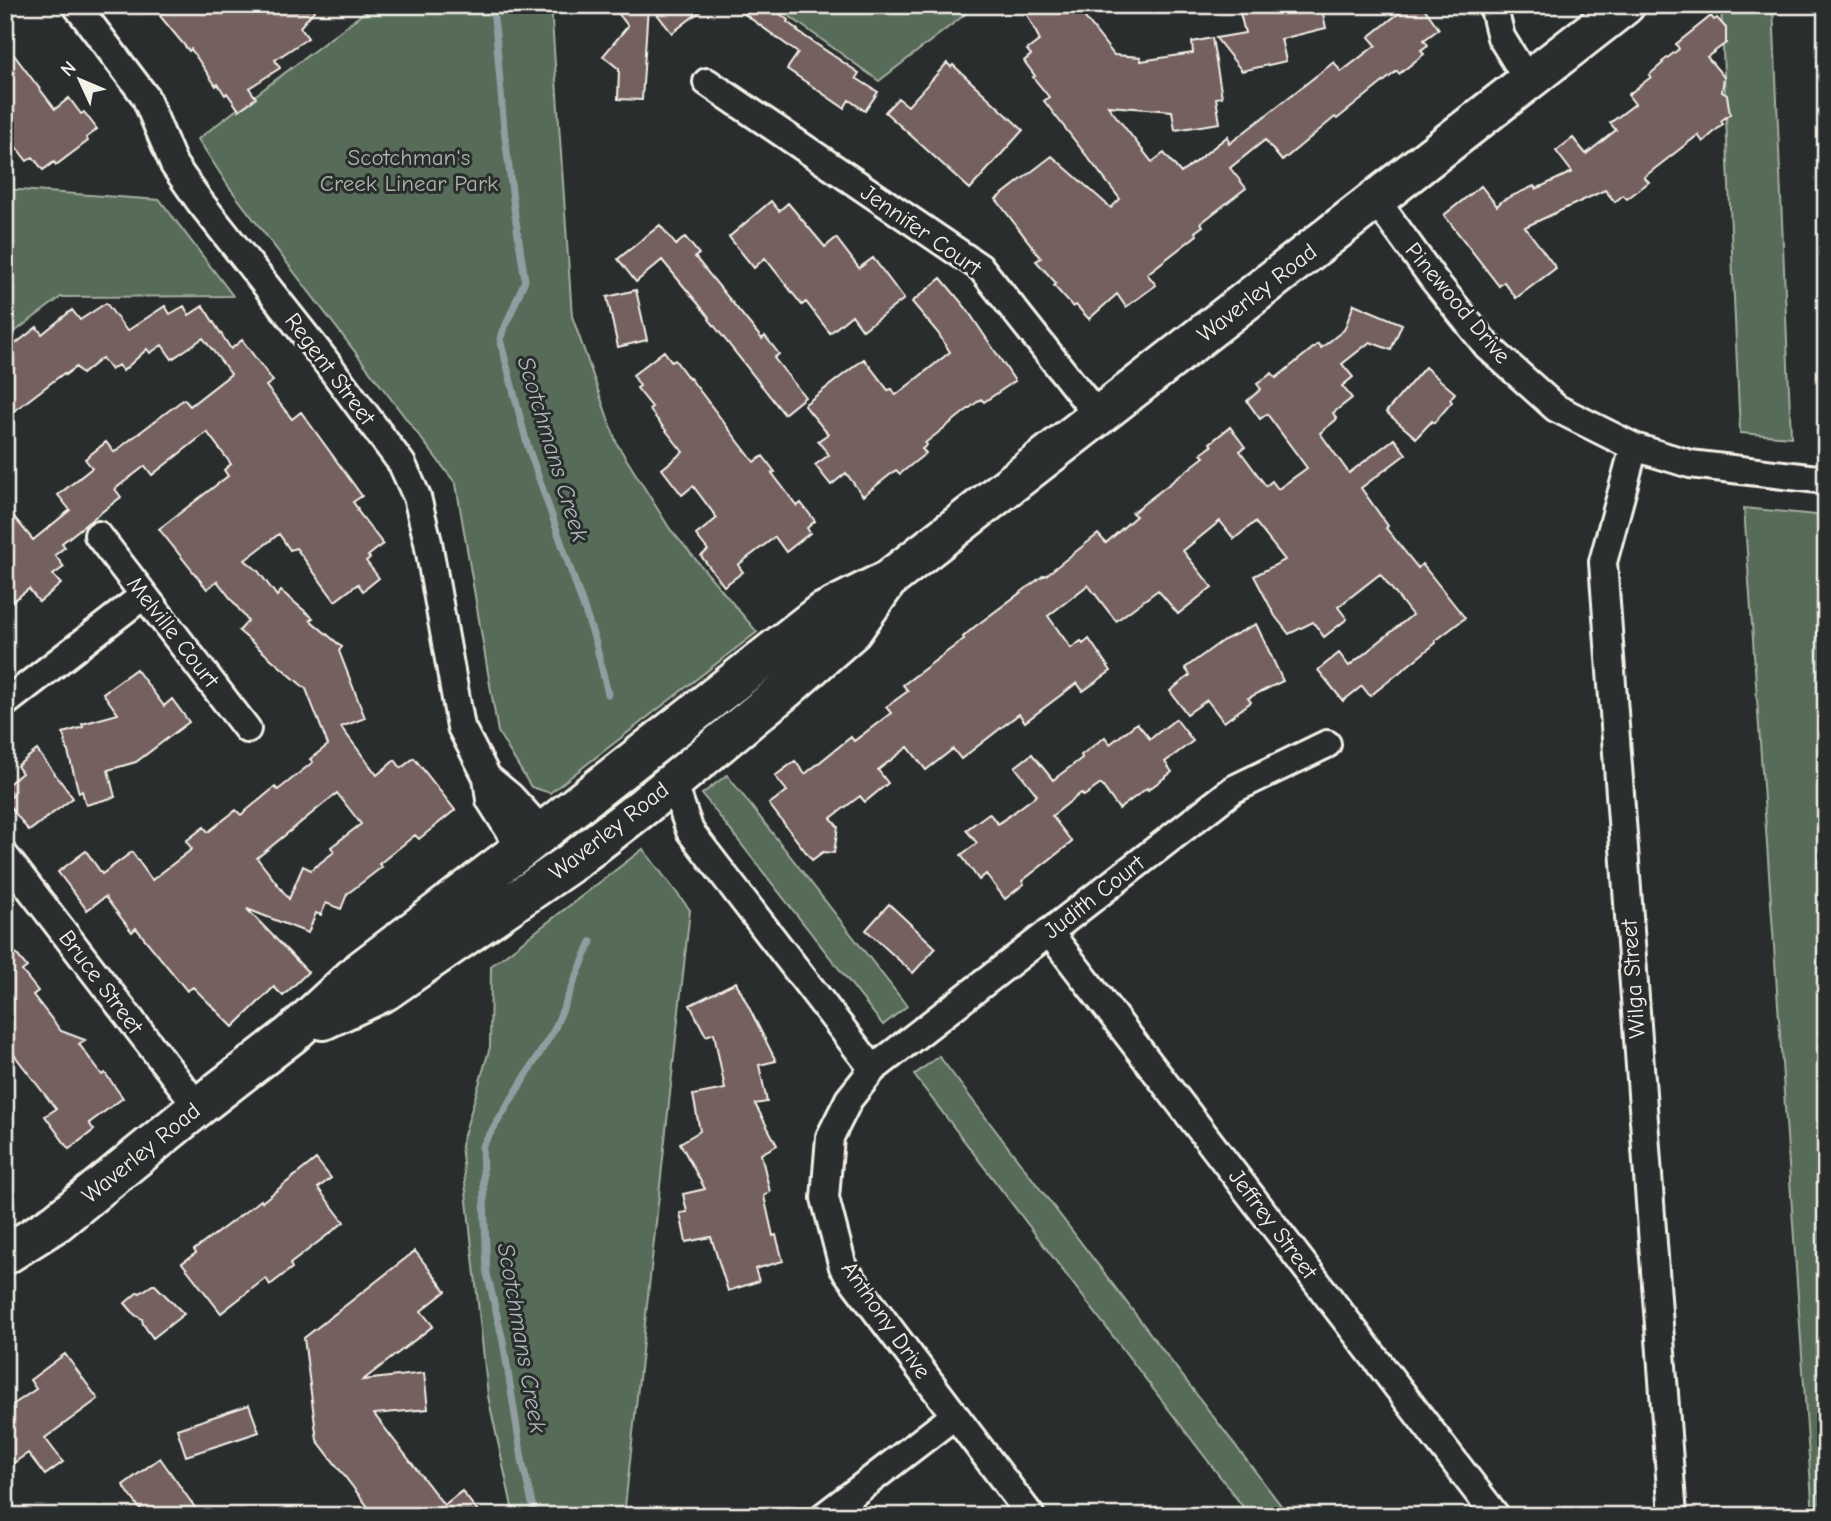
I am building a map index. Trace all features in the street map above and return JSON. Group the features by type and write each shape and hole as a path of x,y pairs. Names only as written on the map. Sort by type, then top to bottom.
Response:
{"main road":[{"name":"Waverley Road","path":"5,1255 57,1222 292,1034 359,972 820,614 888,580 1625,5"},
{"name":"Waverley Road","path":"292,1034 385,991 561,870 786,689 852,631 888,580"},
{"path":"532,840 561,870"},
{"name":"Waverley Road","path":"5,1280 57,1222"}],"street":[{"path":"1493,5 1501,37 1528,81"},
{"name":"Regent Street","path":"87,9 145,96 180,174 402,464 417,497 428,542 461,727 487,777 490,800 532,840"},
{"name":"Jennifer Court","path":"707,82 981,268 1098,416"},
{"name":"Pinewood Drive","path":"1376,200 1434,280 1487,346 1556,408 1634,447 1690,464 1826,480"},
{"name":"Wilga Street","path":"1634,447 1603,562 1673,1516"},
{"name":"Melville Court","path":"98,535 247,729"},
{"path":"5,703 144,595"},
{"name":"Judith Court","path":"873,1069 1234,789 1327,744"},
{"path":"658,794 691,831 873,1069"},
{"name":"Bruce Street","path":"5,856 198,1107"},
{"name":"Jeffrey Street","path":"1049,932 1496,1516"},
{"name":"Anthony Drive","path":"873,1069 849,1099 830,1137 825,1198 843,1267 1031,1516"},
{"path":"824,1516 954,1416"}],"green space":[{"name":"Scotchman's Creek Linear Park","path":"374,5 551,5 572,316 617,444 670,529 757,632 550,793 531,787 498,732 456,484 229,187 198,139"},
{"path":"774,5 973,5 968,12 879,81"},
{"path":"1721,5 1773,5 1791,437 1740,433"},
{"path":"5,189 160,200 233,296 61,297 5,339"},
{"path":"1744,508 1826,516 1826,1516 1813,1516"},
{"path":"727,775 907,1006 883,1025 702,794"},
{"path":"643,849 690,910 624,1516 514,1516 488,1396 461,1145 490,1047 491,966"},
{"path":"939,1056 1289,1516 1250,1516 914,1075"}],"building":[{"path":"174,5 319,5 300,27 308,38 275,60 280,68 249,88 256,98 239,110 227,93 225,95 218,84 216,86 191,49 189,51 160,16"},
{"path":"612,5 648,5 642,100 618,99 619,69 603,56 628,26"},
{"path":"650,5 708,5 672,33"},
{"path":"732,5 768,5 788,20 797,31 859,73 856,78 878,92 865,111 849,100 844,108 787,69 798,53"},
{"path":"1022,5 1075,5 1114,55 1141,57 1141,61 1193,53 1192,42 1212,38 1222,97 1216,98 1220,123 1175,130 1172,111 1108,106 1152,162 1164,153 1181,173 1228,136 1229,144 1334,62 1341,72 1376,45 1369,37 1409,5 1422,5 1439,29 1424,40 1428,45 1421,50 1424,54 1399,74 1397,71 1337,119 1335,117 1282,161 1265,140 1230,168 1246,188 1201,223 1203,226 1195,232 1197,235 1147,274 1156,285 1126,307 1117,294 1089,319 1076,305 1073,307 1054,286 1056,283 1036,261 1041,258 996,199 1052,156 1111,208 1120,199 1044,101 1049,97 1024,61 1031,55 1027,50 1040,40"},
{"path":"1238,5 1321,5 1326,28 1281,39 1286,61 1242,71 1216,38 1245,33"},
{"path":"1711,16 1714,20 1717,18 1726,28 1726,43 1707,57 1724,77 1722,92 1727,95 1730,114 1721,121 1723,124 1703,142 1698,135 1644,177 1649,182 1627,199 1623,195 1615,202 1605,190 1525,227 1556,268 1516,298 1504,282 1499,286 1444,215 1481,186 1497,206 1503,200 1534,186 1536,189 1572,172 1556,151 1573,138 1586,154 1616,130 1610,123 1635,104 1628,95 1679,49 1676,44"},
{"path":"5,43 55,109 69,98 97,129 86,138 88,141 56,165 54,162 43,170 33,157 27,161 5,133"},
{"path":"947,63 951,67 953,65 1023,130 970,189 885,112 898,98 908,106"},
{"path":"771,201 779,211 788,203 825,247 836,238 859,268 873,258 904,299 863,330 852,315 830,333 806,302 802,305 765,258 754,268 729,237"},
{"path":"660,225 676,245 685,237 699,254 695,257 762,339 765,336 779,354 774,358 805,397 784,414 662,260 636,282 618,259"},
{"path":"941,278 966,308 1015,381 984,402 981,399 925,443 927,445 922,449 926,453 900,474 896,470 863,496 846,473 831,485 815,465 829,455 818,441 828,434 804,405 864,359 888,390 892,389 896,395 950,352 912,302"},
{"path":"636,290 647,340 618,347 607,297"},
{"path":"106,303 127,331 165,306 170,314 184,306 189,315 203,306 231,349 242,340 273,381 266,386 292,419 301,412 362,496 353,502 383,544 368,556 370,558 366,561 379,578 363,591 358,584 335,601 296,548 290,550 279,534 245,560 258,571 277,596 281,591 342,647 339,651 365,718 341,727 377,775 395,760 401,768 414,758 455,810 419,839 415,835 379,864 382,867 347,894 341,909 326,903 321,915 316,913 308,933 247,909 308,972 283,996 274,987 233,1027 193,987 187,991 136,928 132,932 105,897 87,910 58,872 86,851 102,874 132,852 152,880 192,849 186,841 204,827 208,832 236,810 241,815 275,787 278,790 313,762 310,759 328,745 306,689 239,631 248,621 217,581 207,589 159,529 228,476 224,470 231,464 207,432 152,475 145,466 115,489 121,497 62,543 65,547 55,555 64,567 53,575 61,584 39,602 29,589 5,607 5,506 33,540 70,510 58,495 92,468 85,459 106,442 114,452 184,399 190,406 231,374 203,338 172,359 162,345 150,353 147,349 123,371 118,365 111,370 102,358 82,374 76,367 65,375 64,373 5,418 5,352 37,327 42,334 72,310 80,320","holes":["337,793 361,824 331,847 334,852 311,870 303,866 289,899 257,858"]},
{"path":"1354,304 1402,324 1391,350 1370,342 1342,364 1353,377 1342,386 1352,398 1333,413 1337,419 1320,433 1349,473 1394,439 1406,454 1361,488 1388,526 1386,528 1418,568 1422,564 1465,618 1370,696 1362,686 1343,701 1318,670 1339,653 1349,666 1412,615 1380,574 1338,607 1347,619 1324,637 1313,622 1289,634 1275,616 1254,576 1285,560 1255,522 1234,539 1220,521 1183,551 1212,587 1178,614 1158,590 1116,621 1088,585 1048,616 1071,648 1089,639 1111,671 1083,691 1077,683 1025,722 1019,714 961,759 953,749 926,770 908,747 878,770 888,783 865,802 860,796 831,818 838,827 834,853 823,852 812,860 769,804 787,791 775,776 795,761 805,774 851,737 854,741 891,713 886,707 908,691 903,685 964,639 973,628 1098,534 1106,543 1136,516 1132,513 1204,457 1201,454 1212,446 1210,443 1230,427 1245,447 1240,451 1266,486 1272,481 1278,489 1307,468 1267,414 1260,419 1247,401 1261,389 1257,384 1272,373 1276,378 1318,344 1321,348 1344,330"},
{"path":"664,351 690,378 754,462 763,456 775,472 772,473 797,506 801,503 815,521 807,528 810,533 786,552 775,537 738,565 743,572 724,586 701,556 708,550 696,535 717,518 693,486 682,495 662,469 683,452 649,409 652,407 637,388 640,386 633,375"},
{"path":"1425,367 1455,393 1450,399 1452,402 1434,423 1432,421 1416,438 1386,412"},
{"path":"1256,624 1283,681 1248,698 1251,702 1224,722 1207,700 1187,714 1170,691 1190,675 1185,668 1222,641"},
{"path":"136,669 164,706 172,699 189,722 136,762 108,770 115,797 86,805 82,791 79,793 63,733 83,727 82,724 118,714 103,693"},
{"path":"1176,719 1193,741 1165,762 1172,772 1119,809 1101,784 1084,796 1081,793 1052,816 1072,842 1022,881 1024,884 1005,899 986,874 979,880 961,855 977,843 966,830 989,813 998,824 1037,795 1015,767 1032,754 1053,780 1105,737 1110,744 1137,723 1150,739"},
{"path":"37,750 73,798 29,831 6,801 13,795 6,786 22,773 17,766"},
{"path":"889,904 936,948 913,973 866,930"},
{"path":"5,940 27,967 22,971 38,991 33,995 61,1031 85,1040 79,1044 123,1098 89,1123 94,1130 69,1149 45,1116 56,1109 5,1043"},
{"path":"736,982 776,1061 759,1065 767,1102 755,1104 777,1145 761,1154 770,1192 764,1196 773,1236 776,1235 783,1261 755,1269 759,1281 728,1291 711,1237 686,1242 680,1213 687,1212 683,1194 705,1189 680,1143 700,1131 693,1095 725,1089 714,1033 706,1036 690,1005"},
{"path":"316,1159 331,1178 318,1188 344,1222 290,1264 292,1268 270,1285 266,1278 221,1313 182,1263 196,1253 194,1250 261,1200 262,1202"},
{"path":"415,1251 446,1291 421,1311 433,1326 363,1380 424,1373 428,1409 374,1414 444,1505 462,1491 481,1516 375,1516 317,1440 304,1338"},
{"path":"154,1284 184,1314 153,1338 142,1319 125,1303"},
{"path":"65,1354 98,1399 45,1438 63,1462 45,1475 28,1453 5,1469 5,1410 36,1389 30,1380"},
{"path":"249,1405 259,1432 186,1456 177,1429"},
{"path":"160,1458 201,1516 145,1516 123,1485"}],"waterway":[{"name":"Scotchmans Creek","path":"492,5 504,129 525,280 500,339 527,444 595,640 608,694"},
{"name":"Scotchmans Creek","path":"535,1516 523,1465 503,1341 487,1273 482,1147 554,1030 591,942"}]}
